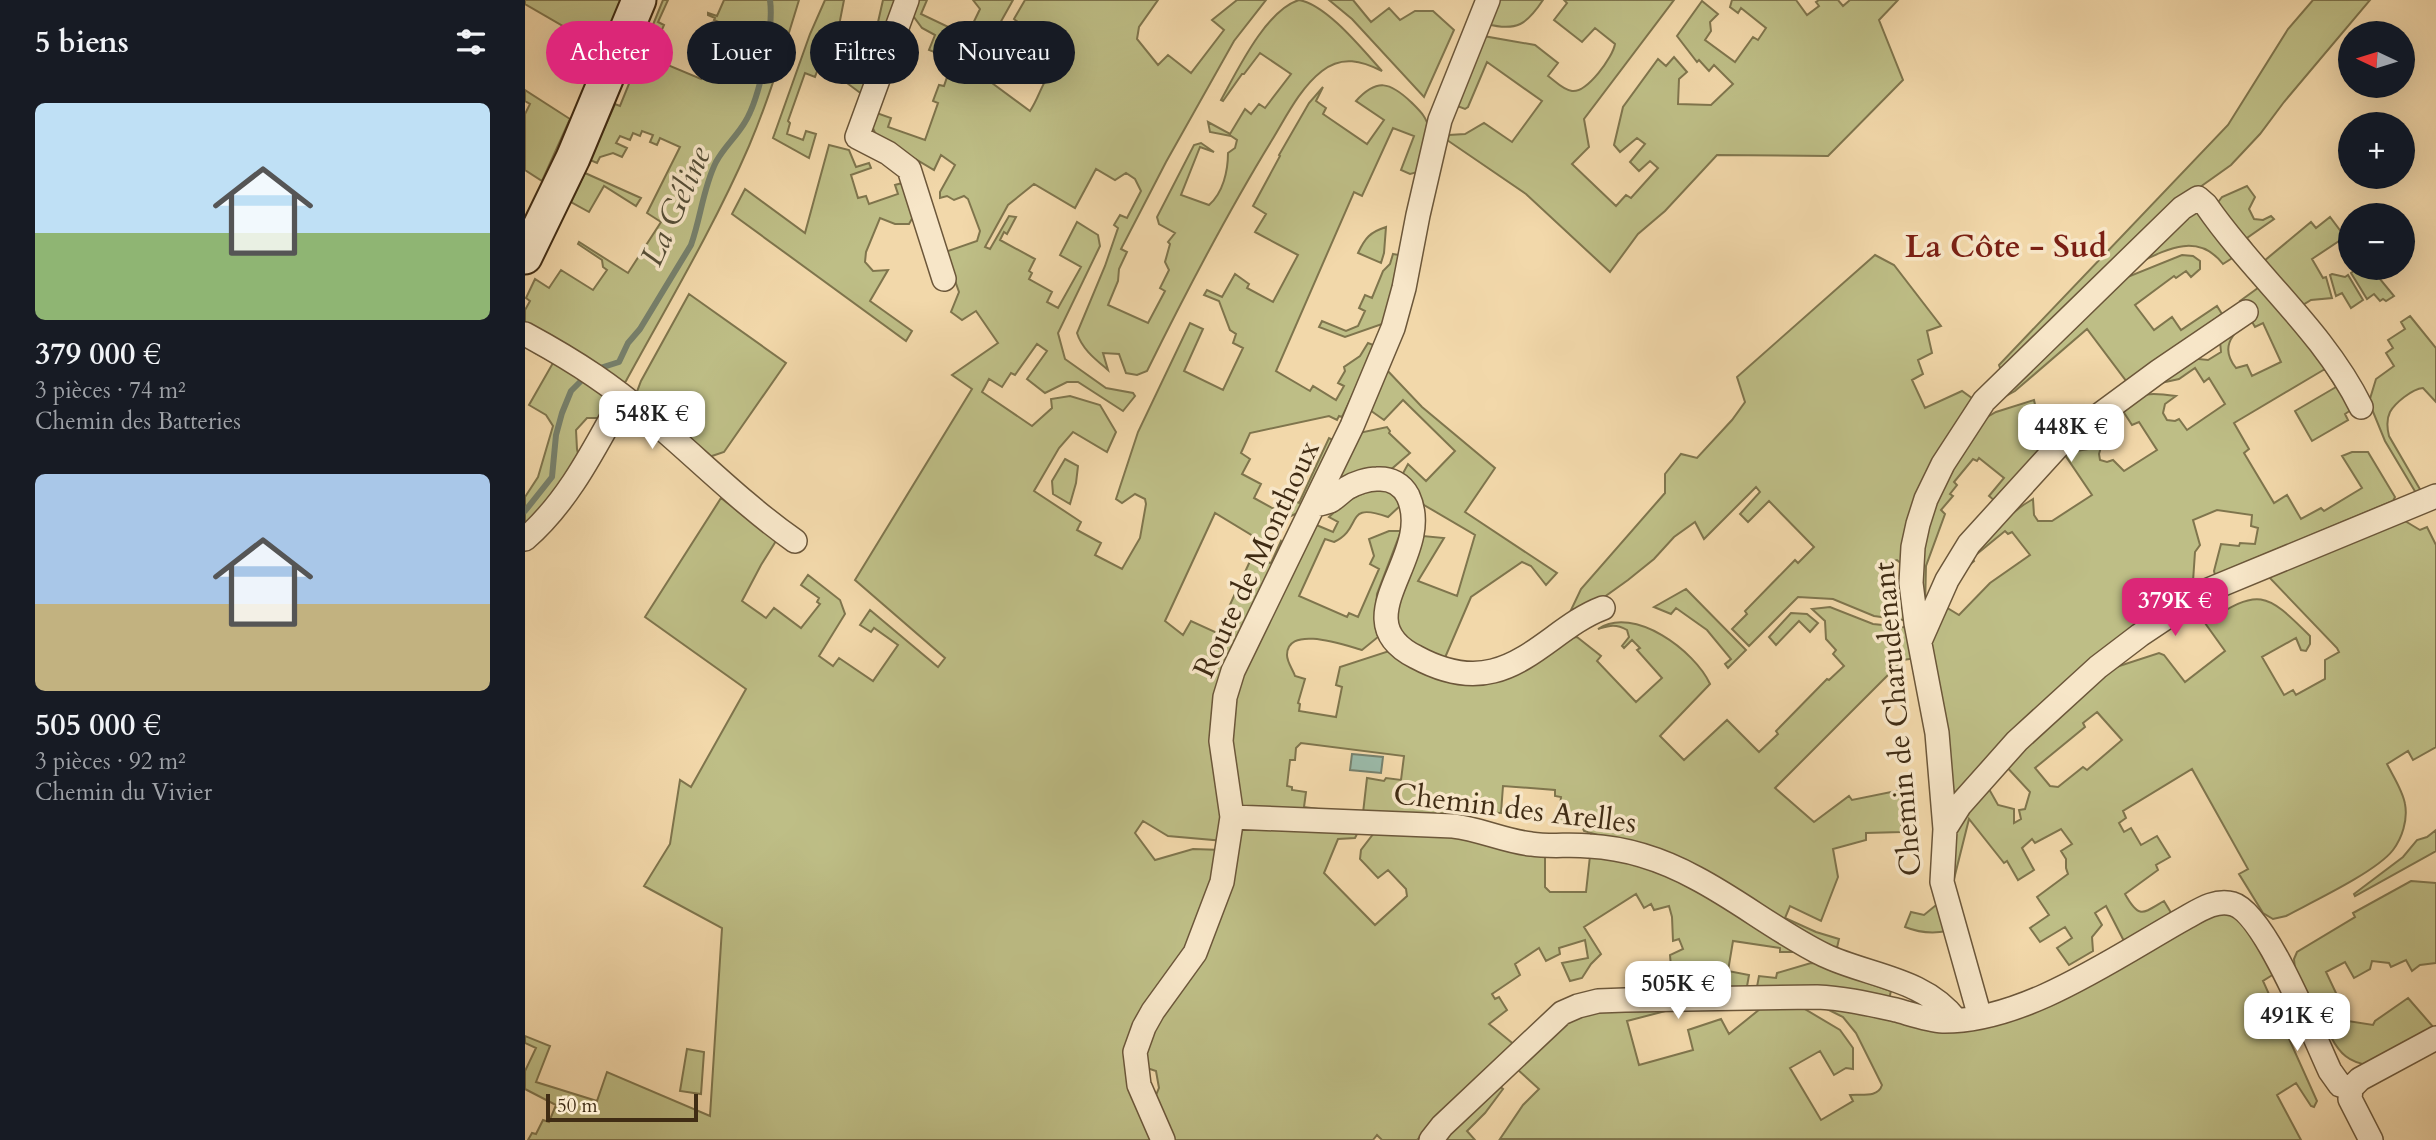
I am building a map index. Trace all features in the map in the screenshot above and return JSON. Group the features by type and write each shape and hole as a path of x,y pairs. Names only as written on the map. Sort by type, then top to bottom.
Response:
{"main road":[{"path":"525,257 573,158 639,0"}],"street":[{"path":"907,0 857,137 888,153 909,169 944,279"},
{"name":"Route de Monthoux","path":"1163,1140 1139,1085 1135,1052 1144,1027 1195,953 1224,872 1232,817 1221,741 1225,697 1233,671 1352,426 1393,328 1404,289 1440,120 1488,0"},
{"name":"Chemin de Charudenant","path":"1980,1017 1942,882 1945,829 1937,733 1911,583 1913,547 1926,499 1943,464 1985,401 2182,208 2198,198 2261,276 2325,347 2361,407"},
{"path":"1920,641 1947,580 1969,544 2060,444 2169,364 2246,312"},
{"path":"525,334 594,375 623,397 748,507 795,541"},
{"path":"525,539 552,513 566,494 623,397"},
{"path":"1314,505 1330,501 1348,487 1378,478 1394,482 1405,491 1415,514 1413,539 1389,598 1386,621 1392,641 1403,651 1433,666 1464,674 1494,671 1513,664 1575,621 1603,608"},
{"path":"1945,829 1960,805 2017,741 2098,667 2140,635 2206,591 2436,496"},
{"name":"Chemin des Arelles","path":"1232,817 1453,826 1529,844 1587,845 1633,853 1697,878 1823,954 1902,982 1930,995 1945,1006 1956,1020"},
{"path":"1430,1140 1508,1067 1552,1021 1577,1006 1598,1001 1817,997 1845,998 1941,1021 1980,1017 2011,1010 2053,992 2206,907 2223,902 2236,905 2247,913 2270,944 2330,1070 2340,1085 2351,1088"},
{"path":"2371,1140 2350,1099 2351,1088 2360,1079 2436,1038"}],"green space":[{"path":"525,0 621,0 612,21 554,21 525,4"},
{"path":"663,0 668,0 658,21 654,21"},
{"path":"724,0 799,0 792,21 716,21 708,15 717,16"},
{"path":"825,0 844,0 840,21 816,21"},
{"path":"883,0 896,0 889,21 878,21"},
{"path":"915,0 927,0 921,14 936,21 933,21 933,34 922,28 911,13"},
{"path":"973,0 1013,0 1001,21 974,21 980,9"},
{"path":"1025,0 1158,0 1139,27 1137,39 1158,65 1168,55 1191,73 1224,30 1212,20 1237,0 1266,0 1234,41 1121,249 1127,252 1108,305 1148,323 1165,291 1160,288 1169,270 1165,262 1170,244 1168,242 1175,233 1159,224 1157,217 1194,145 1201,143 1214,152 1200,147 1181,195 1209,205 1221,188 1226,174 1228,153 1235,148 1237,140 1231,136 1210,132 1208,122 1230,134 1245,109 1251,114 1259,104 1265,108 1291,74 1260,53 1223,101 1221,100 1264,28 1287,6 1299,0 1321,10 1354,40 1382,71 1359,62 1344,61 1322,71 1300,94 1223,225 1147,371 1137,375 1126,373 1119,354 1103,353 1108,370 1086,349 1077,333 1105,266 1118,228 1114,225 1120,215 1127,218 1141,191 1135,179 1126,173 1115,180 1096,169 1075,208 1034,184 1008,205 985,247 990,249 1009,216 1016,217 1007,234 1004,232 1000,240 1035,259 1029,271 1032,273 1029,279 1052,292 1047,302 1058,308 1081,267 1060,255 1077,222 1098,235 1100,246 1058,333 1065,359 1106,388 1133,393 1135,396 1123,411 1078,382 1067,382 1045,393 1027,379 1047,351 1037,344 1015,375 1011,373 1002,387 989,379 982,392 1032,426 1052,408 1051,399 1070,396 1100,405 1116,432 1107,452 1073,432 1059,448 1034,491 1081,522 1077,530 1101,543 1095,555 1122,569 1140,538 1146,504 1145,499 1135,494 1122,503 1116,499 1138,432 1190,323 1203,329 1184,371 1223,390 1243,348 1233,343 1236,334 1230,330 1219,301 1204,295 1207,290 1222,297 1235,274 1249,284 1247,288 1273,302 1298,255 1255,232 1266,214 1253,206 1279,155 1309,103 1323,87 1316,101 1326,108 1323,114 1367,144 1384,120 1356,101 1377,86 1383,85 1397,90 1420,111 1428,125 1428,140 1418,172 1410,174 1401,170 1414,136 1393,128 1362,196 1354,192 1276,371 1310,391 1313,386 1336,400 1344,386 1338,383 1345,371 1344,367 1360,356 1368,343 1376,346 1342,417 1339,416 1337,420 1329,416 1250,433 1241,453 1250,459 1242,474 1261,484 1254,498 1274,509 1282,495 1299,503 1329,438 1333,440 1300,512 1273,526 1263,542 1215,513 1165,621 1183,635 1191,621 1217,633 1251,559 1271,563 1281,541 1285,547 1314,524 1333,532 1338,522 1329,517 1341,506 1366,492 1381,488 1393,495 1401,505 1388,517 1365,512 1359,514 1343,536 1334,542 1325,539 1299,596 1347,617 1349,613 1358,617 1379,569 1370,564 1374,556 1369,539 1389,531 1401,531 1377,594 1375,626 1378,637 1362,650 1319,639 1297,641 1290,646 1287,655 1290,666 1295,676 1305,679 1298,703 1299,711 1336,717 1342,687 1336,685 1340,667 1389,651 1415,668 1444,680 1577,637 1601,656 1597,661 1636,702 1662,678 1637,650 1640,648 1632,640 1624,648 1622,646 1629,637 1627,630 1615,626 1598,629 1613,623 1629,623 1662,635 1677,646 1691,658 1710,684 1660,736 1684,760 1727,720 1759,752 1827,679 1844,666 1833,654 1836,650 1826,639 1825,621 1812,609 1830,607 1873,624 1911,628 1917,658 1903,660 1775,788 1814,822 1849,796 1852,800 1911,788 1913,825 1901,826 1901,832 1866,833 1866,840 1833,849 1838,877 1821,921 1790,906 1785,918 1839,939 1836,952 1618,841 1584,831 1582,826 1558,824 1561,797 1555,796 1555,790 1503,786 1501,813 1459,814 1458,820 1363,813 1367,778 1401,780 1404,756 1301,743 1296,748 1295,760 1290,760 1287,786 1292,787 1292,790 1306,792 1304,807 1332,811 1359,830 1355,838 1338,839 1324,873 1375,925 1407,896 1406,889 1388,870 1378,878 1360,859 1361,850 1377,829 1430,831 1545,852 1545,887 1550,892 1586,892 1590,856 1596,852 1671,872 1807,952 1780,952 1780,948 1733,941 1728,971 1749,975 1746,992 1673,991 1670,955 1683,949 1679,939 1673,941 1669,906 1654,910 1651,904 1644,908 1636,894 1584,927 1601,954 1582,978 1570,981 1562,963 1588,958 1585,940 1559,948 1560,954 1546,961 1539,948 1515,964 1520,975 1492,994 1495,999 1499,997 1507,1010 1489,1024 1516,1046 1417,1140 1382,1140 1377,1135 1373,1140 1170,1140 1153,1102 1159,1088 1156,1071 1144,1067 1146,1034 1194,971 1222,851 1196,931 1136,1025 1151,1140 528,1140 532,1133 536,1134 543,1120 549,1122 556,1105 525,1089 525,1071 536,1048 525,1043 525,1036 550,1046 536,1082 597,1101 607,1072 710,1116 722,928 644,886 670,844 680,780 691,787 746,689 645,617 721,498 776,541 742,601 766,618 774,608 801,628 820,604 817,602 819,598 801,585 808,575 840,600 845,614 819,656 833,666 839,658 873,681 898,645 874,628 871,632 860,625 870,610 938,667 945,658 855,580 972,389 952,375 998,343 976,311 962,320 951,312 959,292 945,252 977,241 980,231 968,199 964,196 954,200 947,196 940,198 940,192 955,165 941,155 934,170 877,136 873,127 874,112 891,118 888,127 925,140 938,103 933,101 939,85 993,84 1030,111 1044,84 1075,84 1075,21 1017,21 1014,19","holes":["1143,821 1168,836 1224,841 1222,850 1193,849 1155,860 1135,833"]},
{"path":"1329,0 1353,0 1371,22 1389,8 1400,20 1415,11 1433,11 1454,30 1424,97 1352,19"},
{"path":"1498,0 1543,0 1526,20 1506,27 1487,24"},
{"path":"1564,0 1674,0 1584,119 1589,147 1572,164 1616,206 1626,195 1631,198 1658,168 1650,161 1639,171 1630,162 1645,144 1637,138 1620,152 1614,145 1623,107 1658,59 1666,66 1674,57 1687,72 1679,79 1678,104 1711,105 1733,84 1714,65 1709,71 1699,60 1697,62 1677,36 1702,1 1718,14 1710,22 1711,31 1705,40 1735,62 1753,37 1758,40 1766,28 1741,8 1738,13 1730,7 1732,0 1796,0 1807,15 1819,6 1816,2 1819,0 1838,0 1843,6 1850,0 1898,0 1879,20 1903,80 1828,156 1717,155 1665,211 1638,234 1610,272 1526,194 1447,140 1449,135 1465,134 1484,123 1512,142 1542,101 1487,62 1468,107 1465,109 1457,106 1483,36 1535,45 1558,63 1548,76 1572,91 1585,86 1598,73 1610,57 1615,44 1595,28 1582,42 1554,20 1567,3"},
{"path":"2313,0 2370,0 2352,21 2338,21 2338,38 2260,134 2231,165 2179,202 2003,376 1999,365 2228,125 2288,29"},
{"path":"810,34 810,75 805,73 788,121 790,123 787,134 803,140 806,131 816,134 809,158 773,138 792,84 796,84 796,73"},
{"path":"673,67 687,73 687,84 772,84 749,146 721,206 626,381 621,385 525,324 525,310 530,301 526,298 535,279 549,288 561,270 593,290 607,270 603,267 602,260 578,244 579,242 628,273 661,222 647,213 680,147 660,138 657,145 650,142 653,135 642,131 640,136 633,133 630,140 620,136 616,143 627,148 622,157 613,153 600,157 597,163 590,160 615,104 620,106 629,84 673,84"},
{"path":"848,84 867,84 863,95"},
{"path":"525,90 570,119 542,181 525,170 525,114 530,104 525,101"},
{"path":"829,145 849,150 856,167 869,163 871,168 851,175 858,198 866,196 869,204 898,194 895,185 902,183 913,217 909,224 895,224 880,218 866,252 865,262 873,271 888,270 870,301 912,331 906,341 732,214 745,189 805,233"},
{"path":"585,173 641,198 636,206 604,186 589,212 571,202"},
{"path":"2247,186 2255,197 2249,209 2254,219 2263,220 2271,216 2274,219 2247,238 2264,261 2311,222 2316,228 2330,217 2338,228 2338,242 2312,259 2323,278 2326,277 2332,298 2311,300 2303,305 2313,326 2228,227 2216,205 2222,197"},
{"path":"2197,209 2237,255 2223,264 2201,247 2176,247 2126,269"},
{"path":"1386,227 1381,263 1358,253 1369,236"},
{"path":"1393,254 1399,255 1385,323 1345,337 1319,327 1322,321 1346,331 1358,326 1365,311 1359,308 1365,295 1372,298"},
{"path":"1875,255 1894,265 1941,326 1927,331 1932,353 1918,360 1923,374 1912,380 1925,408 1962,391 1976,401 1904,566 1897,560 1890,562 1893,581 1905,586 1910,621 1874,616 1833,599 1798,597 1749,646 1732,629 1747,614 1745,611 1795,560 1798,563 1814,547 1769,501 1748,522 1740,514 1760,492 1756,487 1704,539 1695,522 1674,537 1654,559 1593,605 1571,610 1581,589 1665,493 1665,474 1681,454 1697,458 1745,402 1737,377"},
{"path":"2182,255 2193,256 2200,261 2200,269 2191,277 2186,271 2176,278 2174,276 2135,305 2154,330 2172,317 2181,330 2217,306 2222,314 2127,382 2087,329 2015,391 1997,401 2115,282"},
{"path":"2330,275 2338,275 2338,280 2351,280 2363,300 2351,308 2342,293 2336,296"},
{"path":"2355,280 2381,280 2394,296 2380,301 2374,294 2367,299"},
{"path":"2262,285 2305,332 2354,408 2345,414 2348,420 2312,441 2295,411 2336,387 2325,369 2234,423 2249,449 2244,453 2274,503 2287,495 2301,519 2321,508 2324,511 2362,488 2342,456 2352,452 2368,452 2395,497 2393,501 2215,575 2221,544 2255,544 2258,528 2251,526 2252,515 2217,510 2193,520 2200,545 2195,552 2192,596 1951,805 1927,649 1944,606 1959,615 1990,583 2030,555 2012,532 2008,534 2005,531 1972,558 1974,561 1960,573 1985,541 2001,523 2021,506 2033,499 2034,515 2038,521 2052,521 2092,495 2065,455 2101,447 2100,460 2113,460 2124,471 2157,450 2139,422 2132,425 2121,408 2147,394 2176,396 2165,404 2163,413 2167,420 2179,419 2187,430 2225,404 2209,378 2204,382 2195,368 2179,379 2161,383 2189,358 2208,360 2221,352 2220,341 2227,336 2233,336 2229,352 2236,368 2247,365 2252,376 2281,362 2263,323 2255,327 2240,301"},
{"path":"689,294 786,363 724,452 706,458 635,397 641,381"},
{"path":"2410,316 2436,348 2436,402 2423,388 2414,391 2392,408 2387,424 2389,436 2421,491 2416,493 2385,441 2369,402 2376,379 2394,366 2386,353 2393,348 2388,340 2405,329 2401,322"},
{"path":"538,348 612,399 606,418 587,418 576,430 580,462 525,530 525,497 538,477 553,426 546,415 529,405 553,363 535,353"},
{"path":"1385,368 1422,407 1495,468 1465,512 1557,573 1546,585 1531,566 1522,562 1471,597 1444,660 1412,644 1401,632 1393,615 1423,536 1444,538 1418,581 1457,596 1475,535 1424,505 1414,489 1401,477 1408,464 1426,481 1455,451 1403,400 1384,420 1367,408"},
{"path":"2034,400 2036,409 2044,419 2039,424 2048,435 2064,422 2069,428 1996,502 1989,496 2004,478 1979,458 1977,461 1973,459 1954,482 1957,485 1950,494 1953,496 1941,510 1945,514 1926,566 1925,607 1917,575 1936,494 1982,420 1996,412"},
{"path":"1387,427 1389,433 1410,453 1388,472 1333,489 1354,434"},
{"path":"1065,459 1078,466 1070,504 1053,494 1052,481"},
{"path":"2405,521 2420,530 2427,527 2436,545 2436,747 2413,760 2408,751 2387,764 2400,789 2406,810 2399,840 2385,859 2359,877 2286,916 2273,919 2263,913 2239,874 2248,869 2192,769 2123,811 2126,818 2119,823 2124,832 2131,828 2141,845 2157,836 2170,857 2156,865 2158,870 2125,894 2138,911 2146,911 2164,901 2173,916 2125,943 2106,906 2095,913 2102,925 2092,937 2093,951 2069,965 2057,948 2072,938 2065,927 2040,942 2030,928 2049,915 2037,897 2068,874 2066,859 2061,851 2072,844 2061,829 2035,843 2032,839 2022,848 2034,870 2018,880 2007,861 2004,863 1969,819 1954,879 1950,874 1955,832 1985,782 1998,805 2014,809 2014,823 2021,819 2019,810 2025,809 2030,792 2003,763 2104,671 2159,653 2164,655 2185,682 2225,651 2205,623 2238,604 2250,600 2271,603 2310,636 2306,651 2301,650 2296,638 2262,657 2284,695 2293,690 2296,695 2325,679 2325,660 2339,652 2337,648 2266,574","holes":["2097,712 2122,740 2087,770 2083,767 2058,787 2050,786 2035,768 2085,727 2083,723"]},
{"path":"1686,589 1746,650 1728,668 1725,664 1731,659 1707,630 1676,608 1671,614 1654,607"},
{"path":"1791,613 1807,614 1818,623 1810,632 1799,621 1776,645 1769,637"},
{"path":"2436,830 2436,851 2355,896 2354,894 2403,857 2417,840"},
{"path":"2411,881 2436,883 2436,963 2420,965 2412,971 2406,960 2391,967 2389,963 2372,961 2370,969 2354,978 2345,962 2326,972 2336,993 2325,1025 2295,969 2294,959 2297,952 2355,917 2353,913"},
{"path":"1941,901 1947,931 1926,932 1905,927 1911,912 1924,915"},
{"path":"2220,913 2231,915 2247,927 2274,974 2263,981 2317,1101 2314,1107 2311,1106 2296,1083 2277,1095 2301,1140 1500,1139 1523,1105 1539,1089 1517,1069 1579,1012 1681,1007 1627,1021 1639,1065 1693,1050 1688,1030 1721,1019 1729,1034 1760,1009 1798,1005 1840,1030 1853,1048 1853,1069 1846,1068 1834,1075 1820,1051 1790,1068 1821,1120 1853,1101 1850,1095 1873,1094 1882,1085 1856,1033 1843,1017 1823,1007 1842,1007 1936,1031 1957,1031 2011,1017 2187,923"},
{"path":"1811,963 1821,964 1830,970 1891,991 1889,999 1909,1005 1915,998 1929,1004 1925,1009 1756,992 1759,976 1776,978 1777,973"},
{"path":"2408,998 2435,1029 2368,1065 2355,1062 2346,1056 2331,1037 2348,1021 2373,1025"},
{"path":"687,1049 704,1052 701,1094 680,1091"},
{"path":"1498,1085 1503,1089 1467,1131 1475,1140 1442,1140"}],"shaded area":[{"path":"1352,754 1383,757 1381,773 1350,770"}],"waterway":[{"name":"La Géline","path":"597,369 619,362 628,343 640,329 691,245 712,172 719,157 745,122 756,97 768,45 770,0"},
{"name":"La Géline","path":"525,511 552,477 556,435 562,413 571,391 586,376"}],"district":[{"name":"La Côte - Sud","path":"2006,246"}]}
